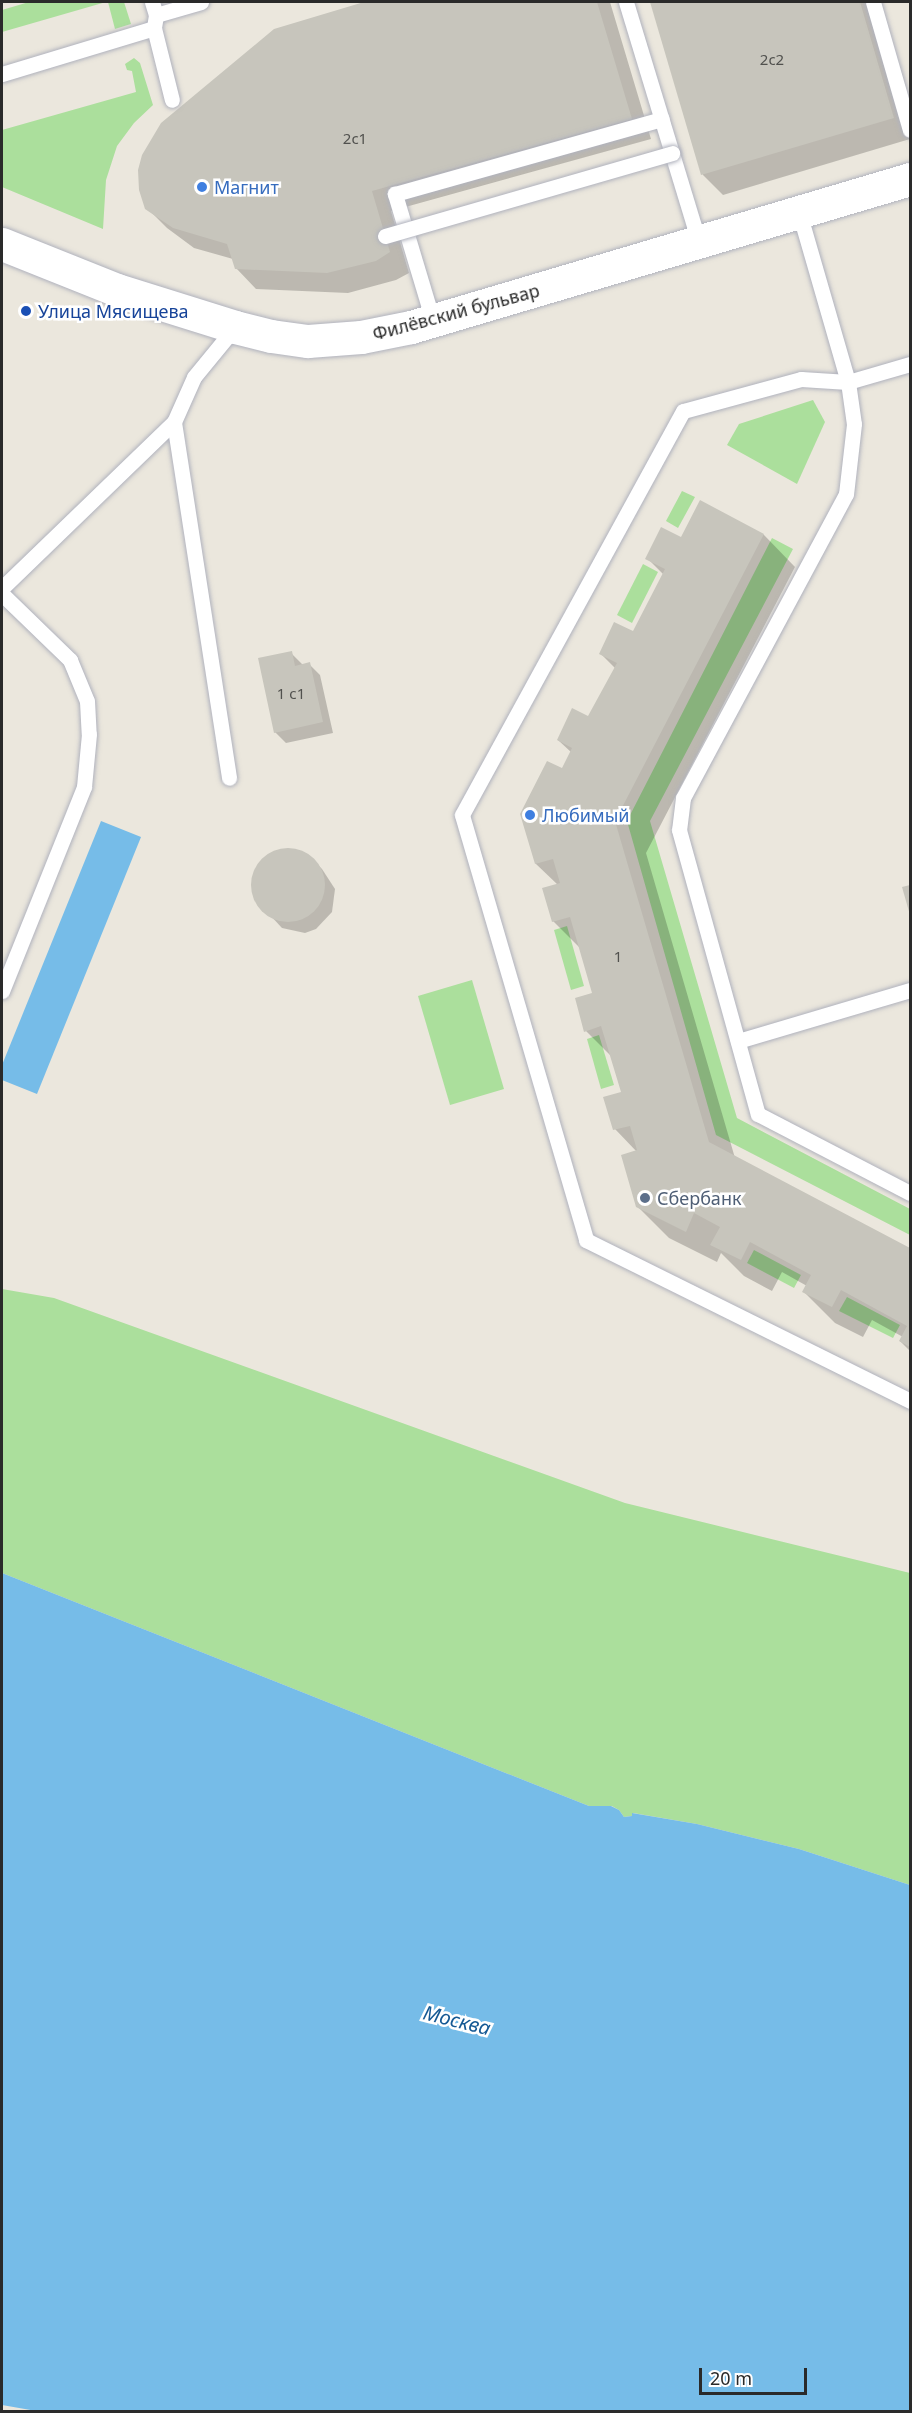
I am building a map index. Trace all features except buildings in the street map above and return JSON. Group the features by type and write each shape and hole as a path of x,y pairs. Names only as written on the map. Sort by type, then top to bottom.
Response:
{"street":[{"name":"Филёвский бульвар","path":"2,244 117,290 235,327 271,336 308,341 361,338 433,321 910,179"}],"lane":[{"path":"2,74 154,15 201,2"},
{"path":"626,2 699,242"},
{"path":"873,2 910,130"},
{"path":"154,15 172,100"},
{"path":"433,321 395,194 662,119"},
{"path":"385,236 672,153"},
{"path":"799,212 848,382 854,424 846,494 683,798 679,830 758,1114 910,1193"},
{"path":"2,588 174,422 194,377 235,327"},
{"path":"910,364 848,382 801,379 683,411 462,815 586,1240 910,1401"},
{"path":"174,422 229,778"},
{"path":"2,594 70,660 87,701 89,735 84,787 2,991"},
{"path":"738,1041 910,990"}],"green space":[{"path":"29,2 106,2 2,32 2,10"},
{"path":"108,2 124,2 131,24 115,29"},
{"path":"134,58 140,63 153,105 134,123 117,146 106,180 103,229 2,187 2,130 136,92 132,71 127,70 125,64"},
{"path":"813,400 825,422 797,484 727,445 739,424"},
{"path":"682,491 695,497 678,528 666,521"},
{"path":"772,538 793,549 650,821 737,1118 910,1209 910,1235 716,1135 627,821"},
{"path":"643,564 658,572 632,623 617,615"},
{"path":"567,926 584,986 571,990 554,930"},
{"path":"472,980 504,1089 450,1105 418,996"},
{"path":"599,1035 614,1085 601,1089 587,1039"},
{"path":"754,1250 801,1275 794,1288 747,1263"},
{"path":"2,1289 54,1298 625,1503 910,1573 910,1885 799,1849 697,1824 633,1813 632,1816 624,1817 612,1806 589,1806 2,1573"},
{"path":"847,1297 900,1325 893,1338 839,1311"}],"water":[{"path":"101,821 141,837 37,1094 2,1080 2,1065"},
{"name":"Москва","path":"2,1573 589,1806 611,1806 619,1810 624,1817 632,1816 632,1813 697,1824 799,1849 910,1885 910,2411 42,2412 2,2405"}],"place":[{"name":"Магнит","path":"202,187"},
{"name":"Улица Мясищева","path":"26,311"},
{"name":"Любимый","path":"530,815"},
{"name":"Сбербанк","path":"645,1198"}]}
